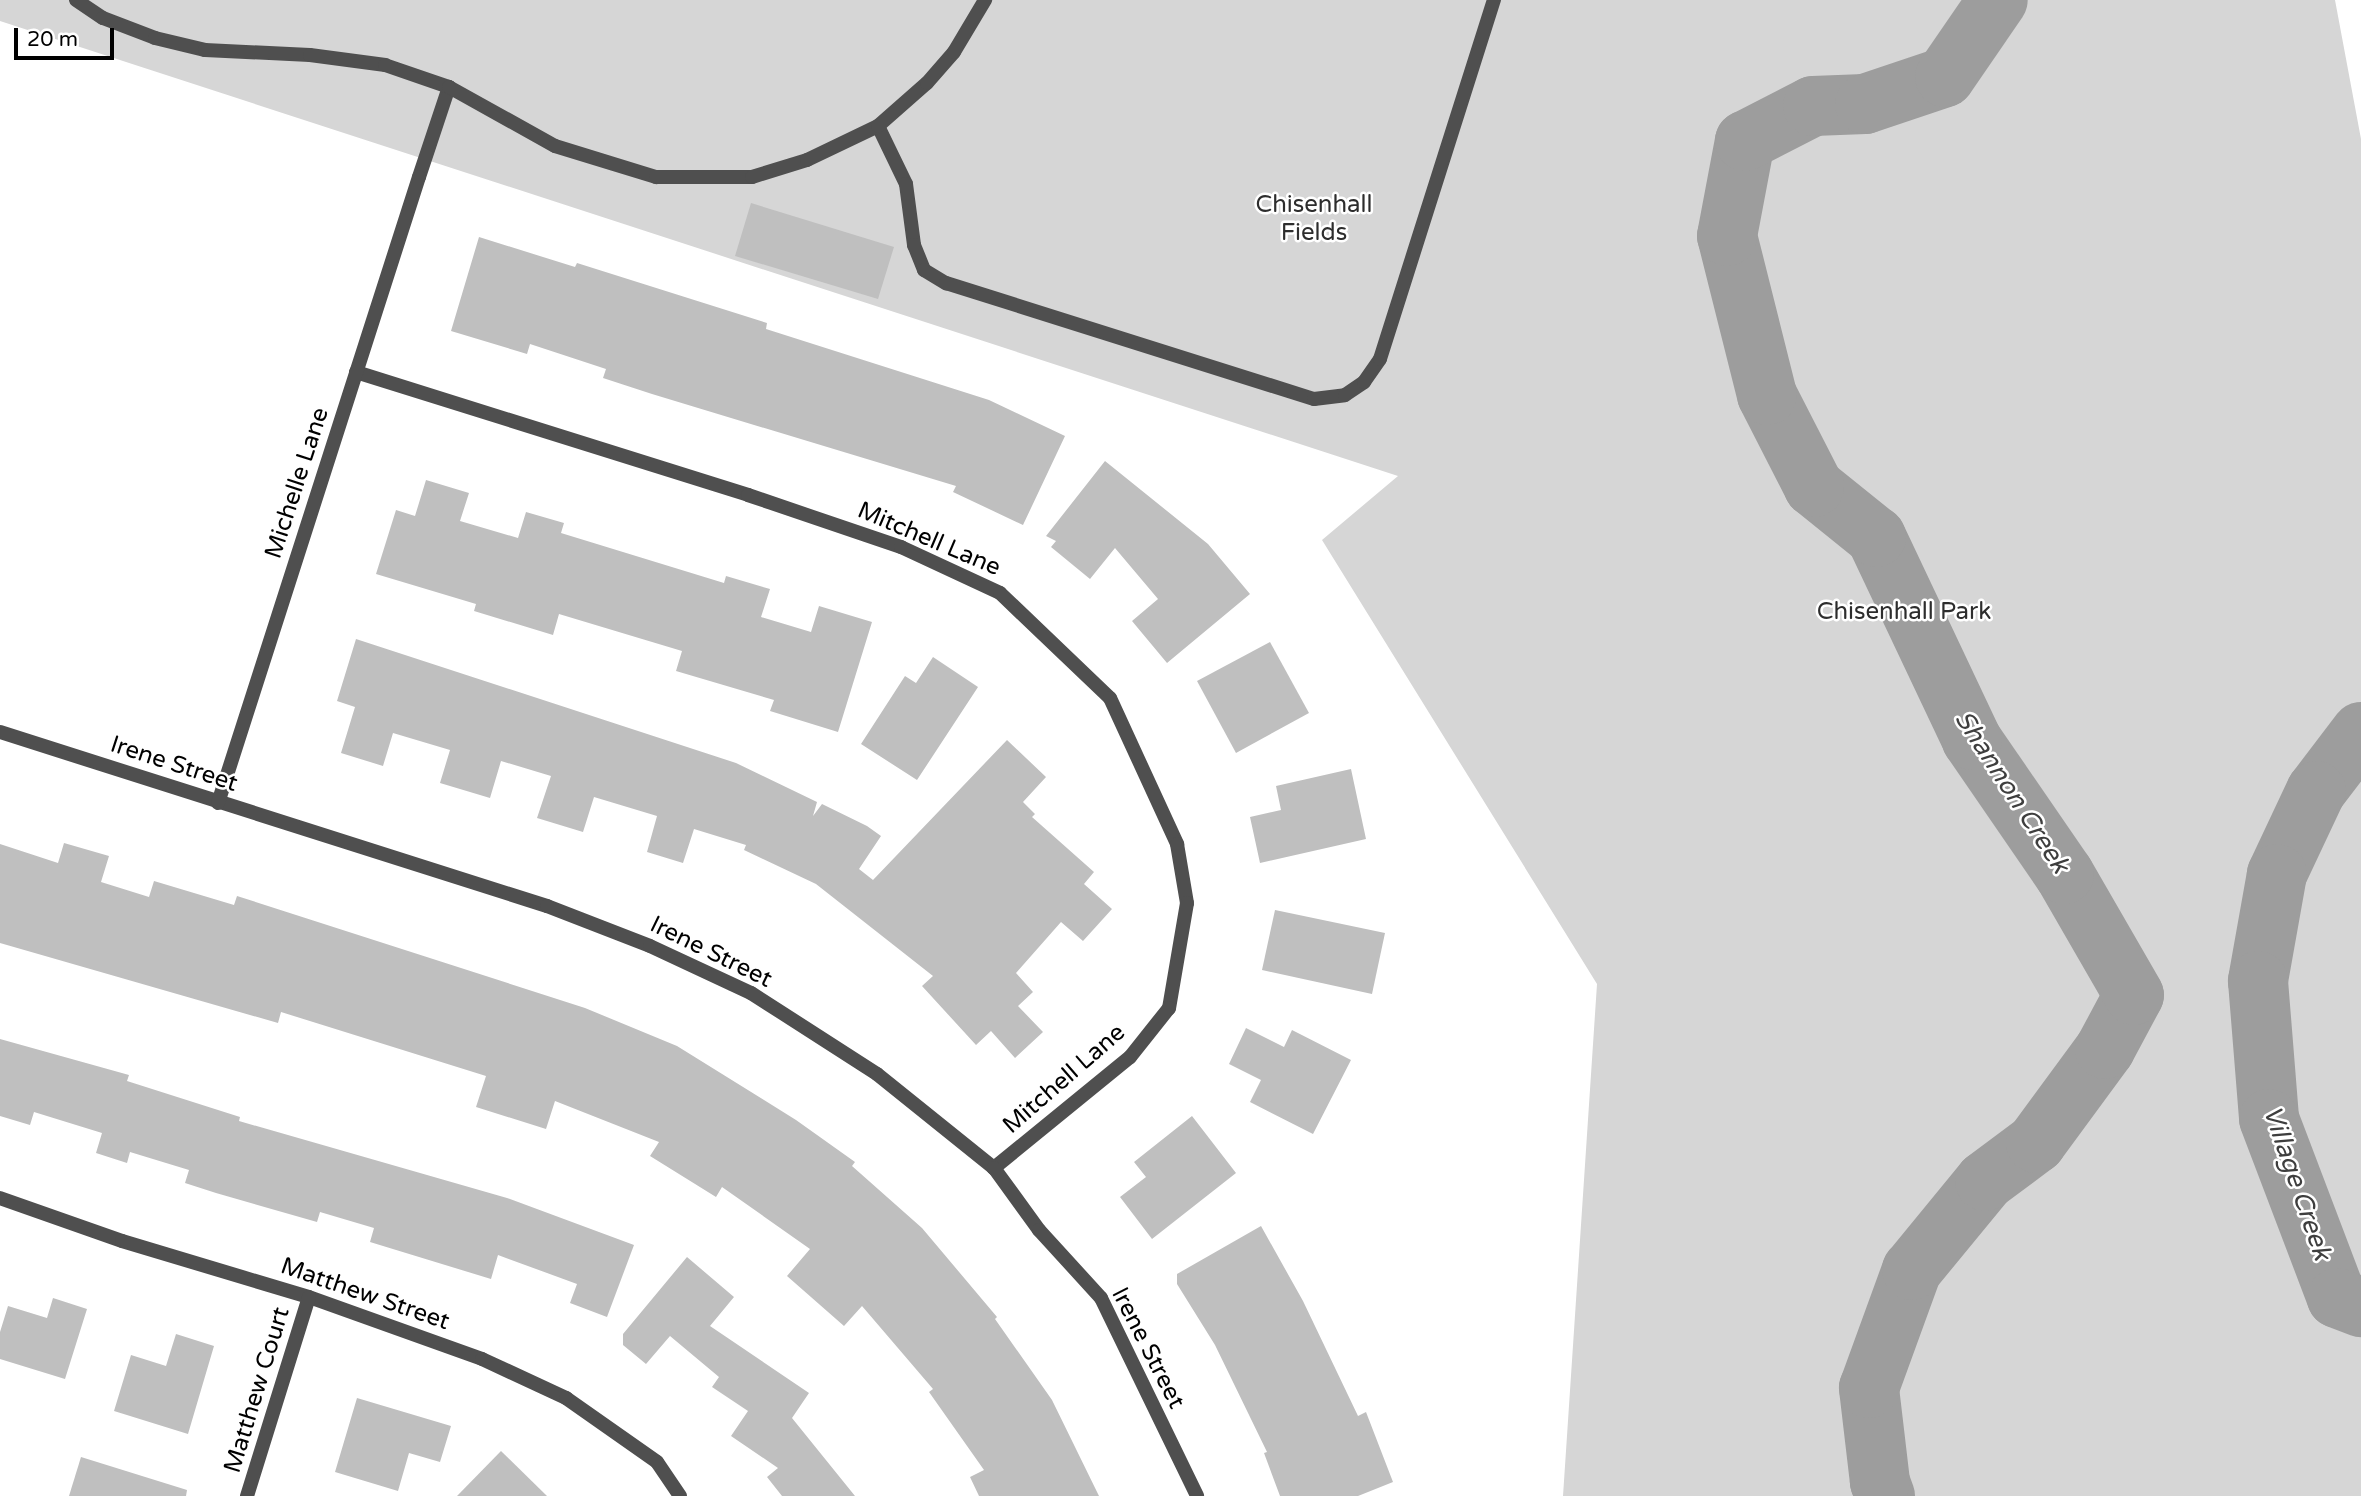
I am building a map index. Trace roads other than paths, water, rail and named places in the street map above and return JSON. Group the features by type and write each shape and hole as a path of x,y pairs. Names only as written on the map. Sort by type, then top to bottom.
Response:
{"street":[{"path":"76,0 103,18 155,38 205,50 310,55 385,65 449,87 555,146 656,177 752,177 807,160 878,126 927,83 954,52 985,0"},
{"path":"878,126 906,184 914,245 924,270 946,283 1314,399 1345,395 1364,382 1380,359 1494,0"},
{"name":"Michelle Lane","path":"218,803 449,87"},
{"name":"Mitchell Lane","path":"356,372 748,495 901,547 1000,593 1110,698 1177,844 1187,903 1169,1008 1130,1057 994,1168"},
{"name":"Irene Street","path":"0,732 547,906 650,946 751,993 877,1074 994,1168 1038,1230 1101,1297 1197,1496"},
{"name":"Matthew Street","path":"0,1198 122,1241 309,1297 482,1359 566,1398 657,1462 680,1496"},
{"name":"Matthew Court","path":"247,1496 309,1297"}],"waterway":[{"name":"Shannon Creek","path":"1885,1496 1880,1482 1869,1388 1912,1270 1985,1181 2036,1143 2105,1049 2134,995 2064,874 1972,740 1876,537 1814,487 1767,395 1727,236 1745,141 1813,106 1865,104 1945,77 1998,0"},
{"name":"Village Creek","path":"2361,732 2316,791 2277,874 2258,981 2269,1119 2337,1298 2361,1307"}],"park label":[{"name":"Chisenhall Fields","path":"1314,219"},
{"name":"Chisenhall Park","path":"1904,612"}]}
